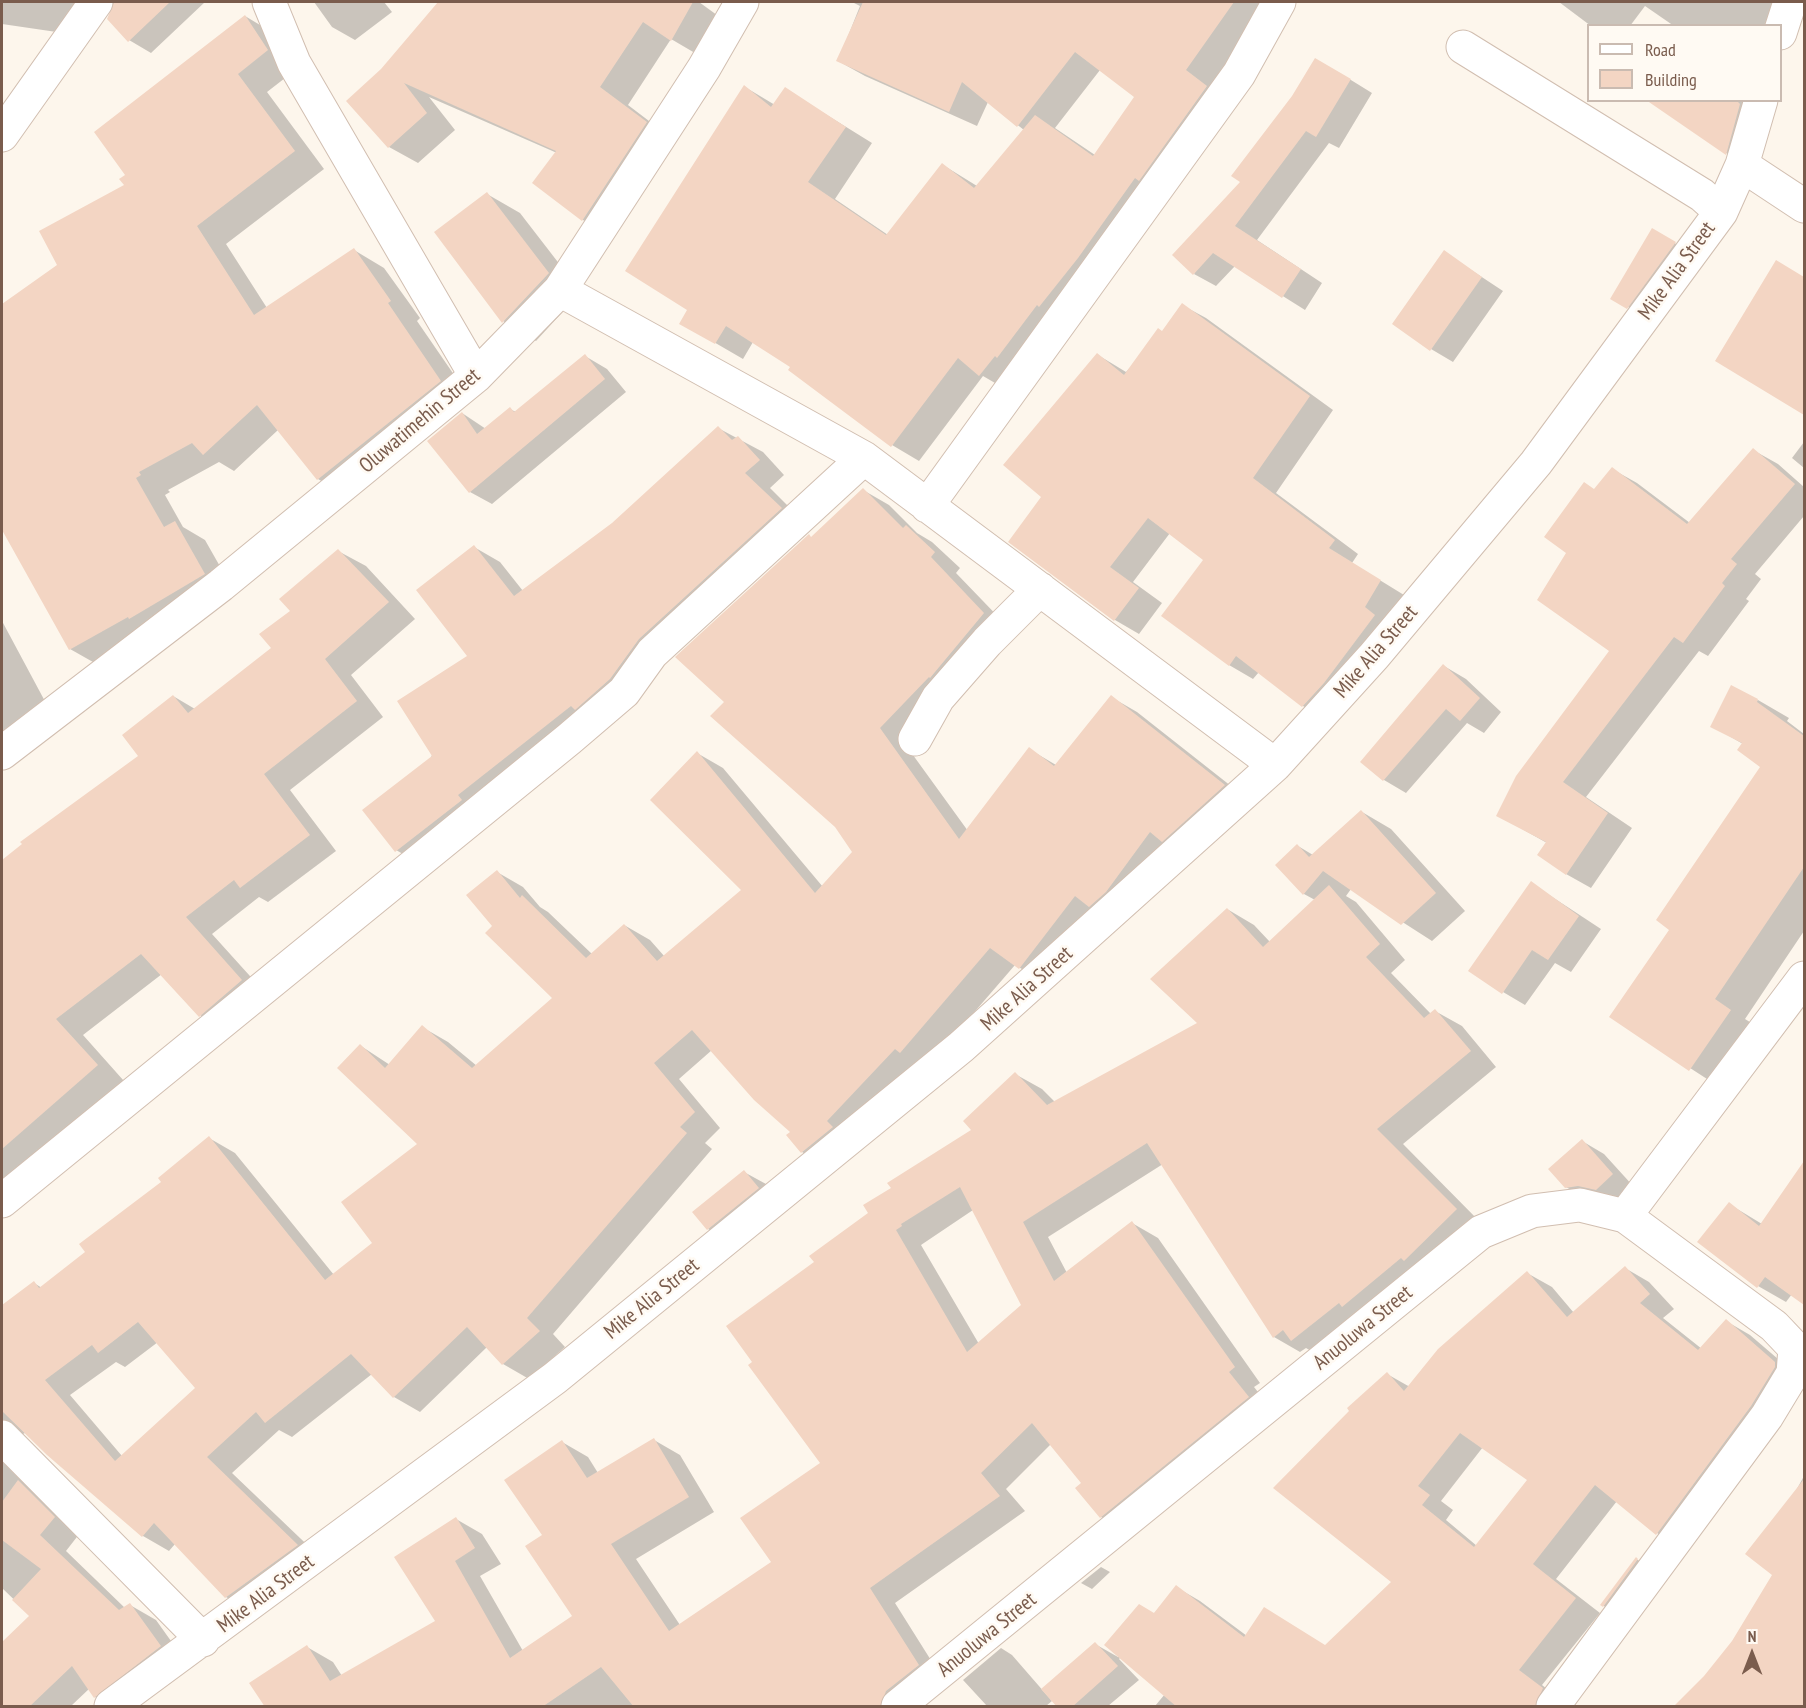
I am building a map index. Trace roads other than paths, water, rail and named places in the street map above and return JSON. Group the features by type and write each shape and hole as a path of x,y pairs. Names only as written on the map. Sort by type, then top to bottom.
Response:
{"street":[{"path":"2,135 96,2"},
{"path":"268,2 294,63 476,376"},
{"name":"Oluwatimehin Street","path":"2,753 221,585 476,376 560,290 704,68 742,2"},
{"path":"927,506 1239,74 1279,2"},
{"path":"1782,27 1790,2"},
{"path":"1463,47 1702,195 1721,212"},
{"name":"Mike Alia Street","path":"111,1707 555,1378 943,1062 1275,765 1374,656 1536,463 1721,212 1742,165 1760,102"},
{"path":"1742,165 1804,206"},
{"path":"560,290 864,458 1275,765"},
{"path":"2,1201 624,692 652,653 864,458"},
{"path":"915,739 938,698 987,642 1040,589"},
{"path":"1553,1707 1767,1416 1793,1373 1795,1348 1774,1326 1625,1216 1804,978"},
{"name":"Anuoluwa Street","path":"898,1707 1481,1232 1532,1211 1580,1205 1625,1216"},
{"path":"2,1437 203,1640"}]}
